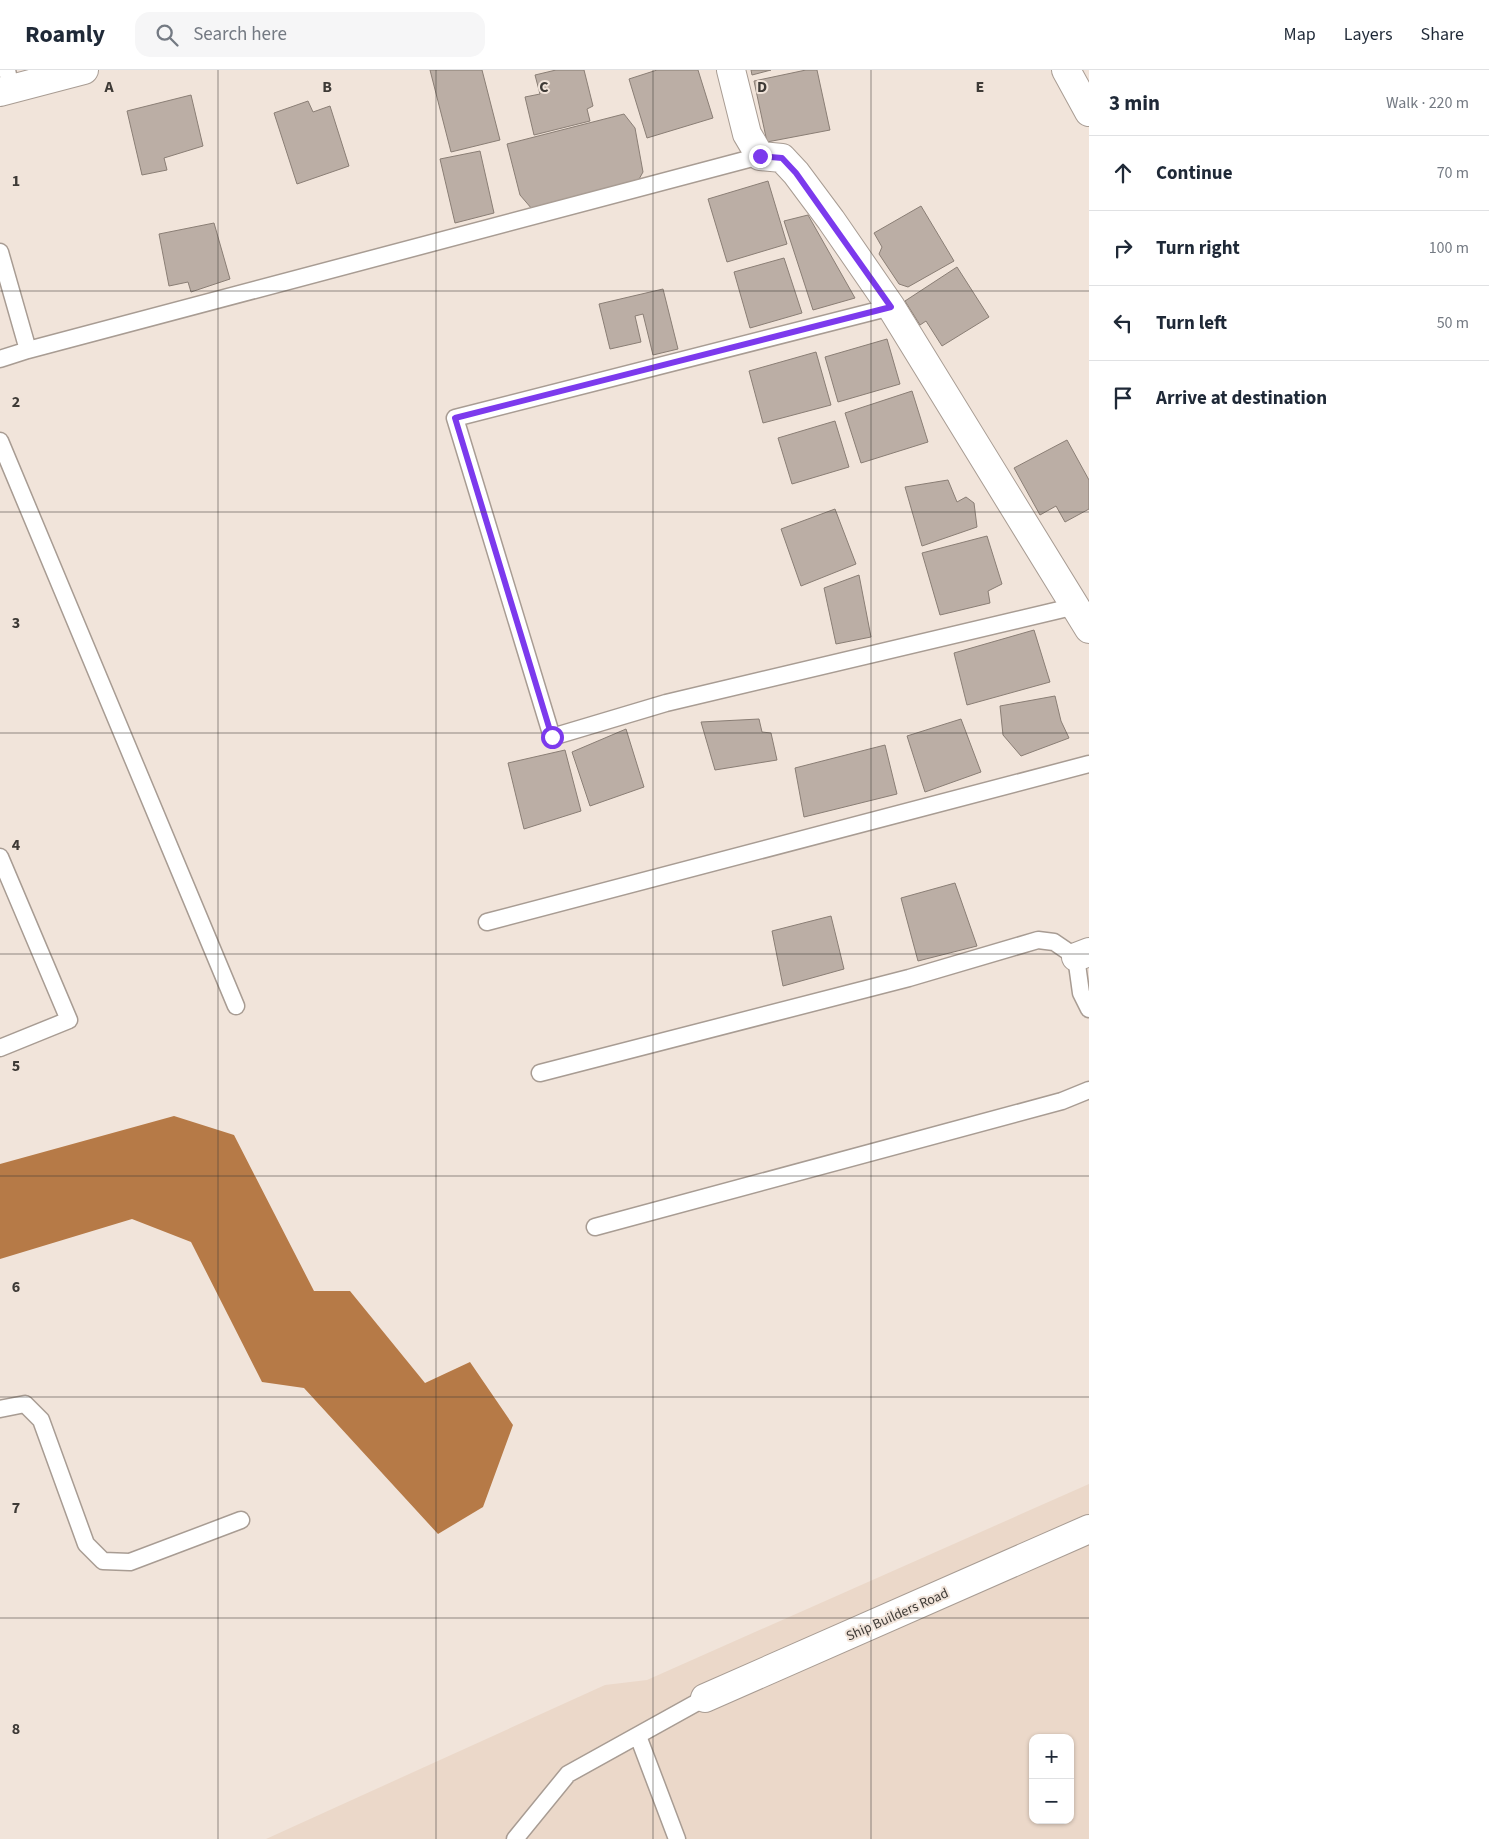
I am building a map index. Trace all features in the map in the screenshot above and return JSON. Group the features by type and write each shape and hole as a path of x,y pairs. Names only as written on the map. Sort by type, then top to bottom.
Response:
{"street":[{"path":"6,84 84,70"},
{"path":"731,70 747,134 760,156 782,158 796,173 891,307 1082,602 1089,629"},
{"path":"1066,70 1089,112"},
{"name":"Ship Builders Road","path":"705,1698 1089,1529"}],"lane":[{"path":"0,359 760,156"},
{"path":"0,252 28,350"},
{"path":"891,307 455,418 552,737 666,703 1082,602"},
{"path":"0,441 236,1006"},
{"path":"487,922 1089,764"},
{"path":"0,857 69,1020 0,1048"},
{"path":"540,1073 909,978 1038,940 1054,942 1082,954 1081,993 1089,1009"},
{"path":"595,1227 1062,1100 1089,1090"},
{"path":"0,1409 24,1404 41,1420 86,1544 103,1561 130,1562 241,1520"},
{"path":"515,1839 568,1774 705,1698"},
{"path":"638,1736 676,1839"}],"shaded area":[{"path":"174,1116 234,1135 314,1291 350,1291 425,1383 470,1362 513,1425 483,1507 438,1534 304,1388 262,1382 191,1242 132,1219 0,1259 0,1164"},
{"path":"1089,1484 1089,1839 266,1839 605,1685 647,1680"}],"building":[{"path":"430,70 482,70 500,140 451,152"},
{"path":"556,70 584,70 593,106 587,109 590,121 534,135 525,97 540,94 535,75"},
{"path":"657,70 698,70 713,118 647,138 629,79"},
{"path":"751,70 771,70 752,75"},
{"path":"806,70 817,70 830,130 767,142 754,81"},
{"path":"191,95 203,146 164,158 167,170 142,175 127,111"},
{"path":"308,101 313,112 330,106 349,166 297,184 274,113"},
{"path":"624,114 635,128 643,172 638,181 532,209 520,195 507,144"},
{"path":"480,151 494,213 455,223 440,159"},
{"path":"768,181 787,244 727,262 708,199"},
{"path":"921,206 954,261 908,287 899,284 879,254 882,247 874,233"},
{"path":"808,215 855,298 813,310 784,221"},
{"path":"214,223 230,279 191,292 188,282 169,286 159,234"},
{"path":"784,258 802,313 750,328 734,272"},
{"path":"957,267 989,317 942,346 926,321 920,325 905,301"},
{"path":"663,289 678,349 653,355 643,314 635,316 641,342 610,349 599,304"},
{"path":"887,339 900,384 838,402 825,357"},
{"path":"816,352 831,405 763,423 749,371"},
{"path":"912,391 928,442 861,463 845,413"},
{"path":"835,421 849,467 792,484 778,438"},
{"path":"1067,440 1089,480 1089,509 1065,522 1056,506 1040,515 1014,468"},
{"path":"948,480 957,502 966,497 974,503 977,527 922,546 905,487"},
{"path":"835,509 856,564 801,586 781,529"},
{"path":"987,536 1002,584 988,591 990,603 940,615 922,553"},
{"path":"859,575 871,637 836,644 824,588"},
{"path":"1034,630 1050,682 967,705 954,653"},
{"path":"1055,696 1061,721 1069,738 1021,756 1003,735 1000,706"},
{"path":"759,719 762,732 771,733 777,760 715,770 701,722"},
{"path":"961,719 981,772 925,792 907,736"},
{"path":"626,729 644,787 590,806 572,752"},
{"path":"885,745 897,794 804,817 795,768"},
{"path":"565,750 581,811 524,829 508,763"},
{"path":"955,883 977,946 918,961 901,898"},
{"path":"831,916 844,969 783,986 772,931"}],"route":[{"path":"552,737 455,418 891,307 796,173 782,158 760,156"}]}
